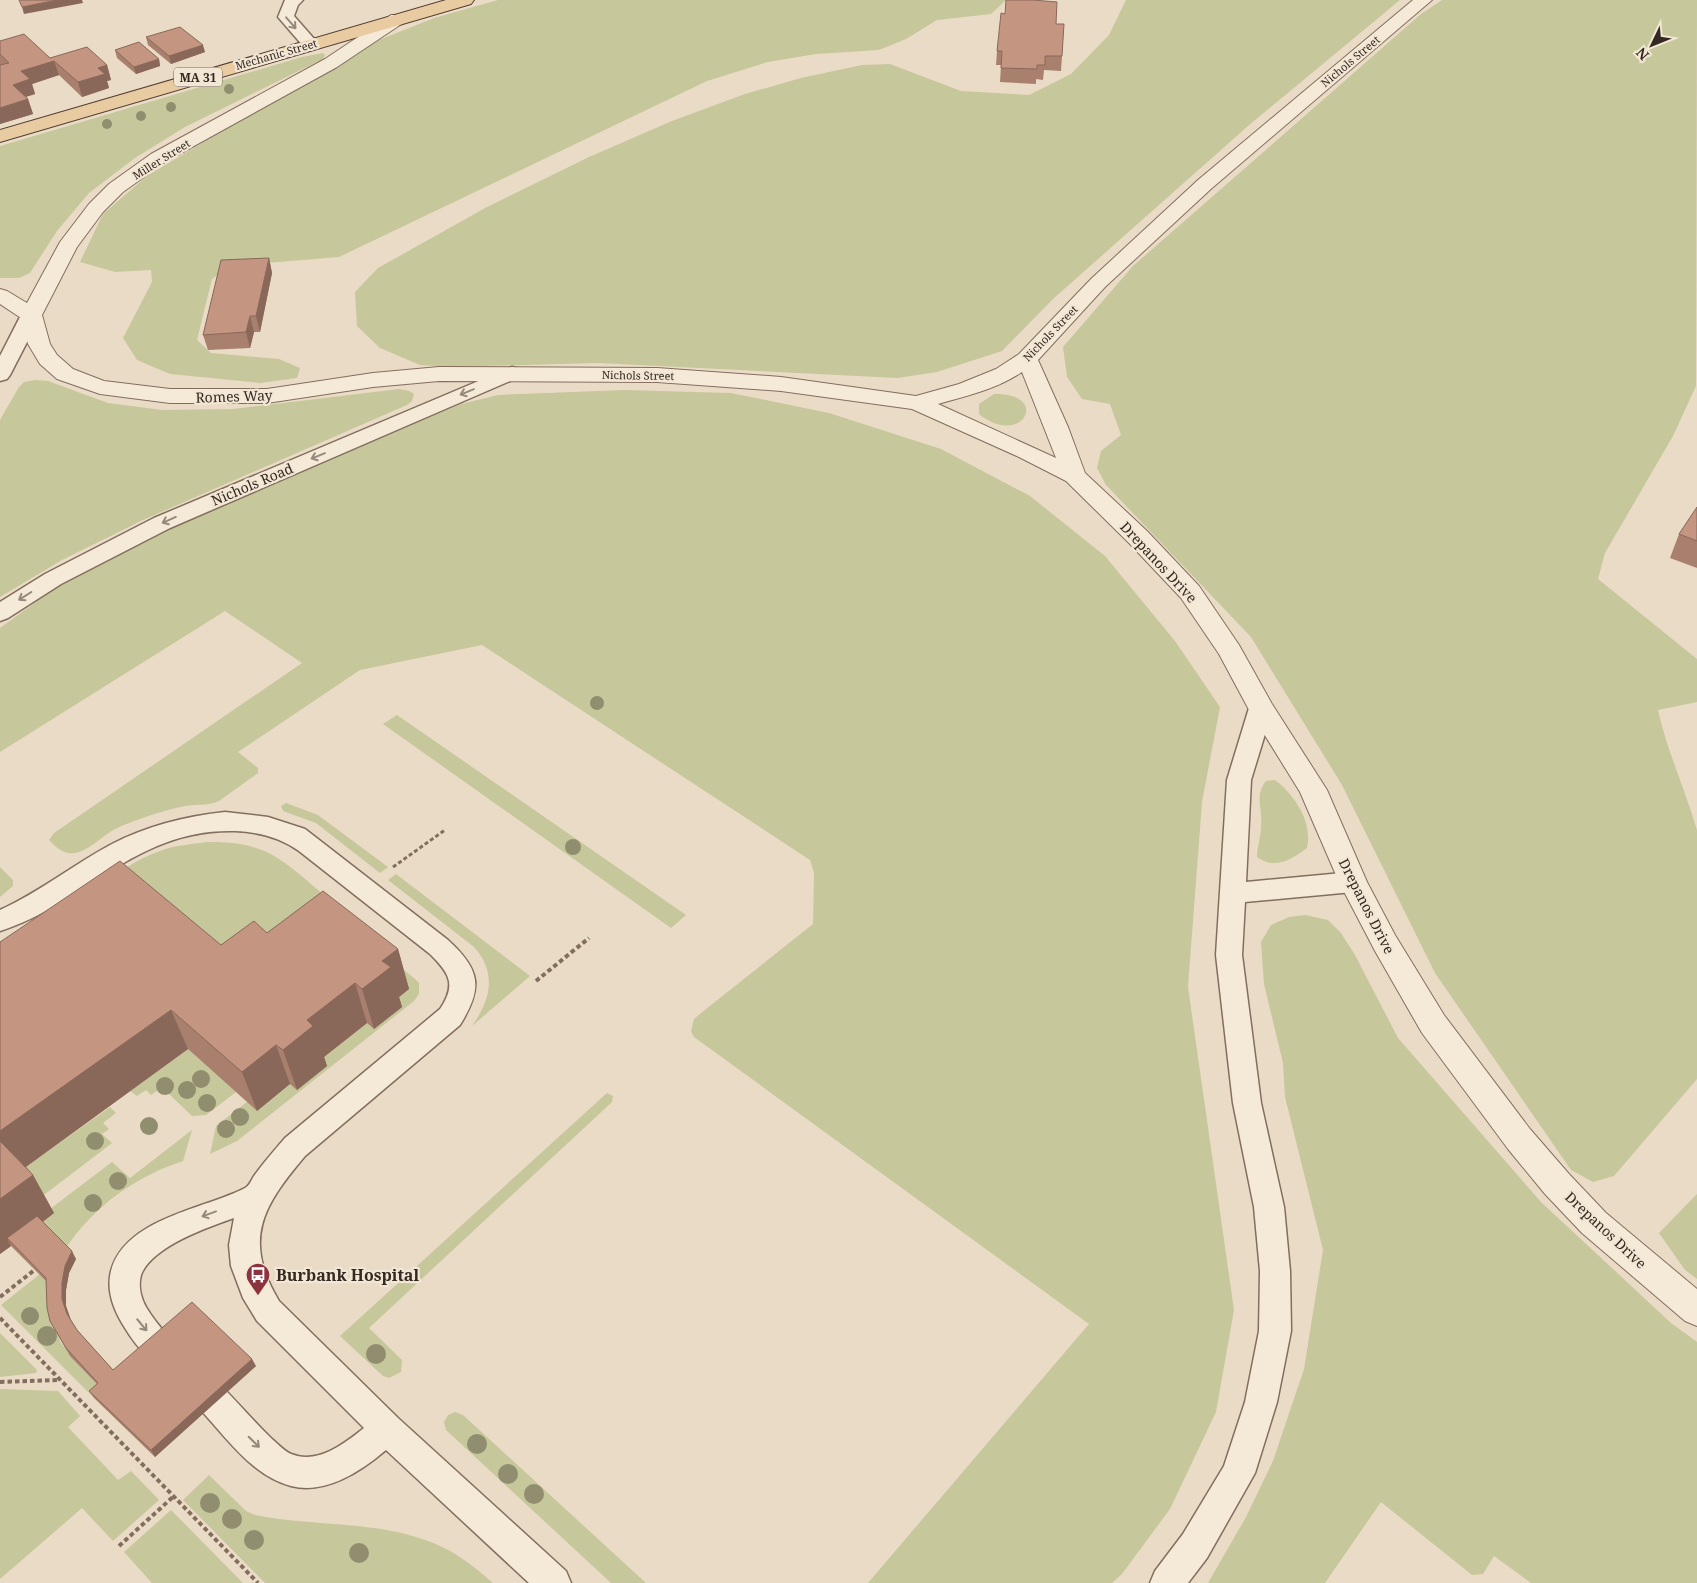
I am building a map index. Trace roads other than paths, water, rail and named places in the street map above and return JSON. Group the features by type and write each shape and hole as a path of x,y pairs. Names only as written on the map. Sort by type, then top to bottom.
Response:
{"main road":[{"name":"Mechanic Street","path":"0,136 466,0"}],"street":[{"name":"Nichols Street","path":"512,374 657,374 731,379 917,402 985,382 1004,374 1027,359 1098,283 1205,184 1424,0"},
{"name":"Miller Street","path":"31,315 66,246 96,208 116,188 158,158 331,63 397,19"},
{"path":"0,296 31,315"},
{"name":"Romes Way","path":"31,315 39,344 48,359 65,374 100,387 133,393 170,396 239,397 298,392 393,378 512,374"},
{"name":"Drepanos Drive","path":"1027,359 1057,428 1074,476"},
{"name":"Drepanos Drive","path":"917,402 1027,452 1074,476 1138,537 1190,592 1230,651 1261,708 1313,790 1352,882 1385,943 1433,1024 1518,1139 1594,1223 1697,1310"}],"lane":[{"path":"295,0 291,2 286,16 310,44"},
{"name":"Miller Street","path":"0,375 31,315"},
{"name":"Nichols Road","path":"0,613 78,565 162,523 512,374"},
{"path":"1167,1583 1195,1546 1238,1473 1261,1402 1275,1331 1275,1271 1269,1207 1248,1103 1229,955 1239,780 1261,708"},
{"path":"0,921 36,905 120,852 167,830 189,825 230,822 270,827 301,839 439,947 457,964 463,975 464,990 460,1004 450,1017 295,1148 275,1168 255,1198 243,1234 244,1258 258,1296 268,1311 387,1429 554,1583"},
{"path":"1231,894 1352,882"},
{"path":"38,932 65,887"},
{"path":"255,1198 172,1229 140,1250 129,1264 124,1277 124,1290 135,1317 257,1445 273,1461 288,1470 306,1472 328,1470 360,1452 387,1429"}],"place":[{"name":"Burbank Hospital","path":"258,1296"}]}
